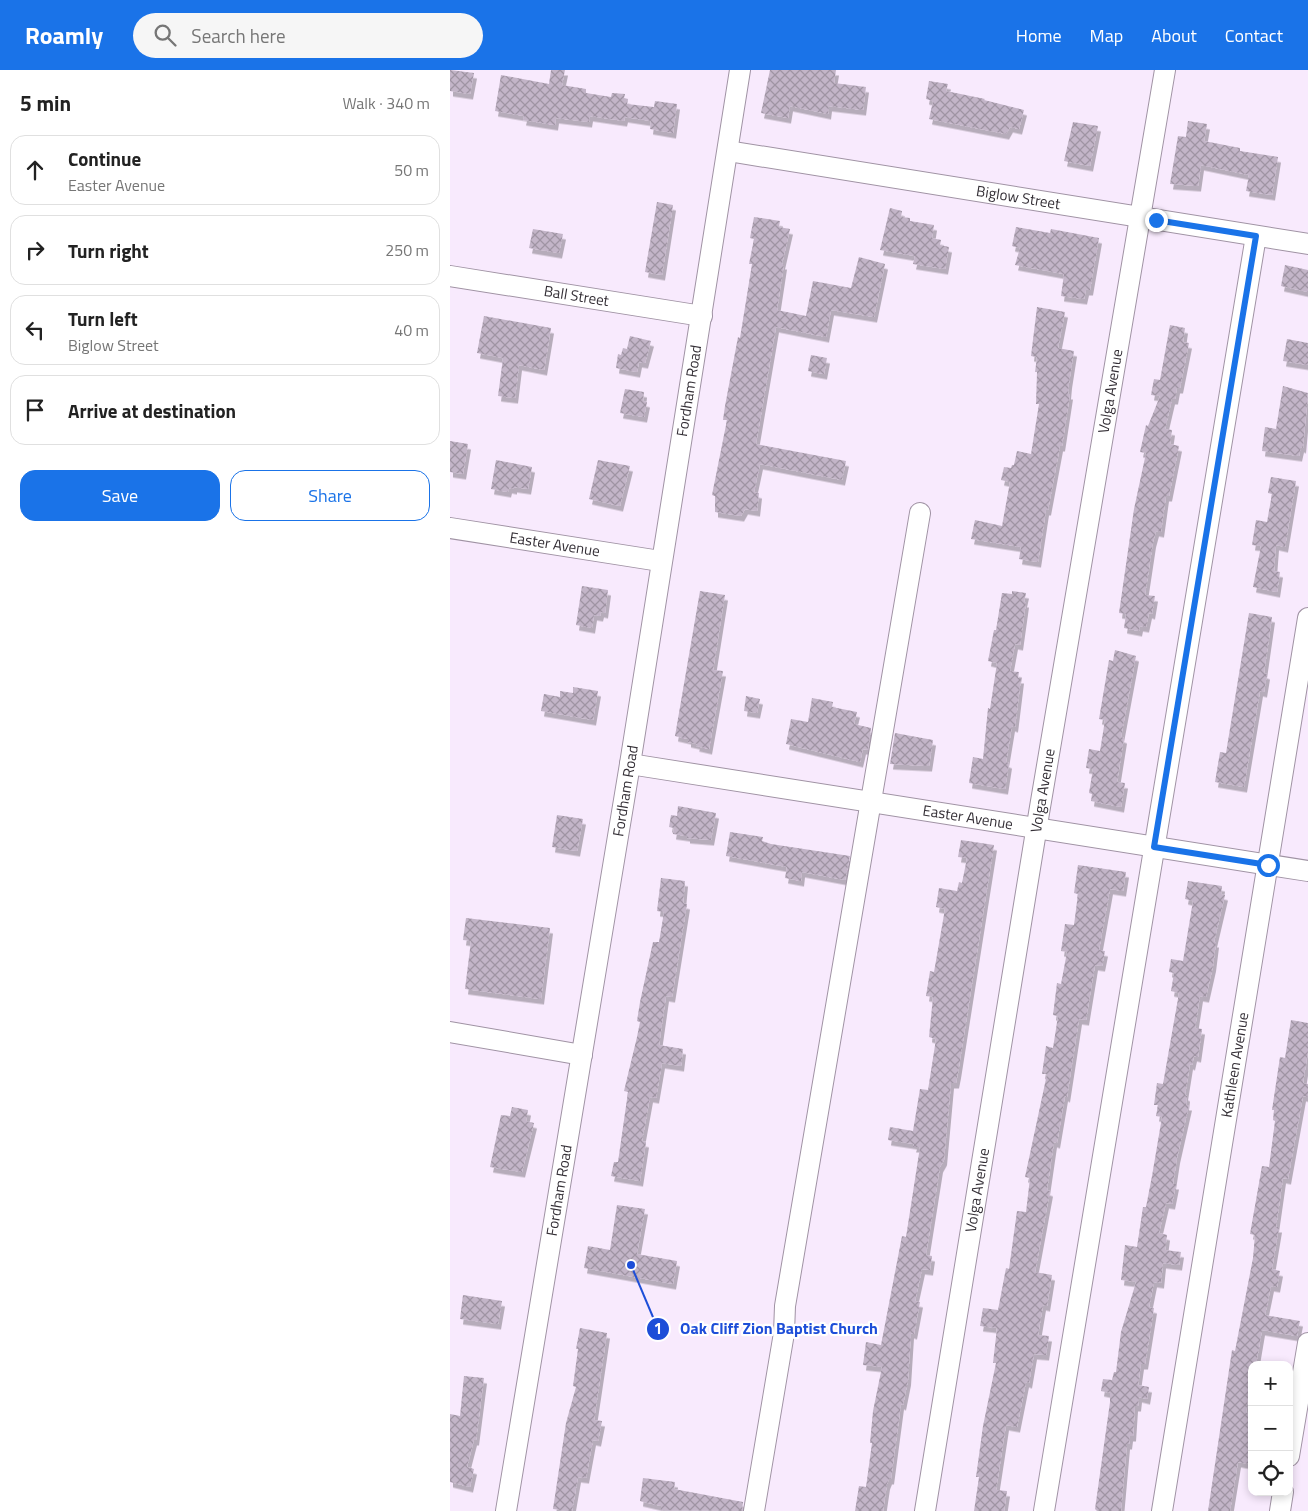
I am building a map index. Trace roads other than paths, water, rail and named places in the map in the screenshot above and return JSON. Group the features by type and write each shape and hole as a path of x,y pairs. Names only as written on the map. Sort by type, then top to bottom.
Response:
{"street":[{"name":"Fordham Road","path":"506,1511 630,764 660,561 728,151 738,70"},
{"name":"Volga Avenue","path":"926,1511 1037,827 1165,70"},
{"name":"Biglow Street","path":"728,151 1308,244"},
{"path":"1044,1511 1256,236"},
{"name":"Ball Street","path":"450,276 702,316"},
{"path":"754,1511 784,1333 785,1306 920,513"},
{"name":"Easter Avenue","path":"450,528 660,561"},
{"name":"Kathleen Avenue","path":"1162,1511 1308,618"},
{"name":"Easter Avenue","path":"630,764 870,800 1308,871"},
{"path":"450,1032 582,1055"},
{"path":"1290,1451 1308,1343"},
{"path":"1280,1511 1282,1496"}],"place":[{"name":"Oak Cliff Zion Baptist Church","path":"631,1265"}]}
